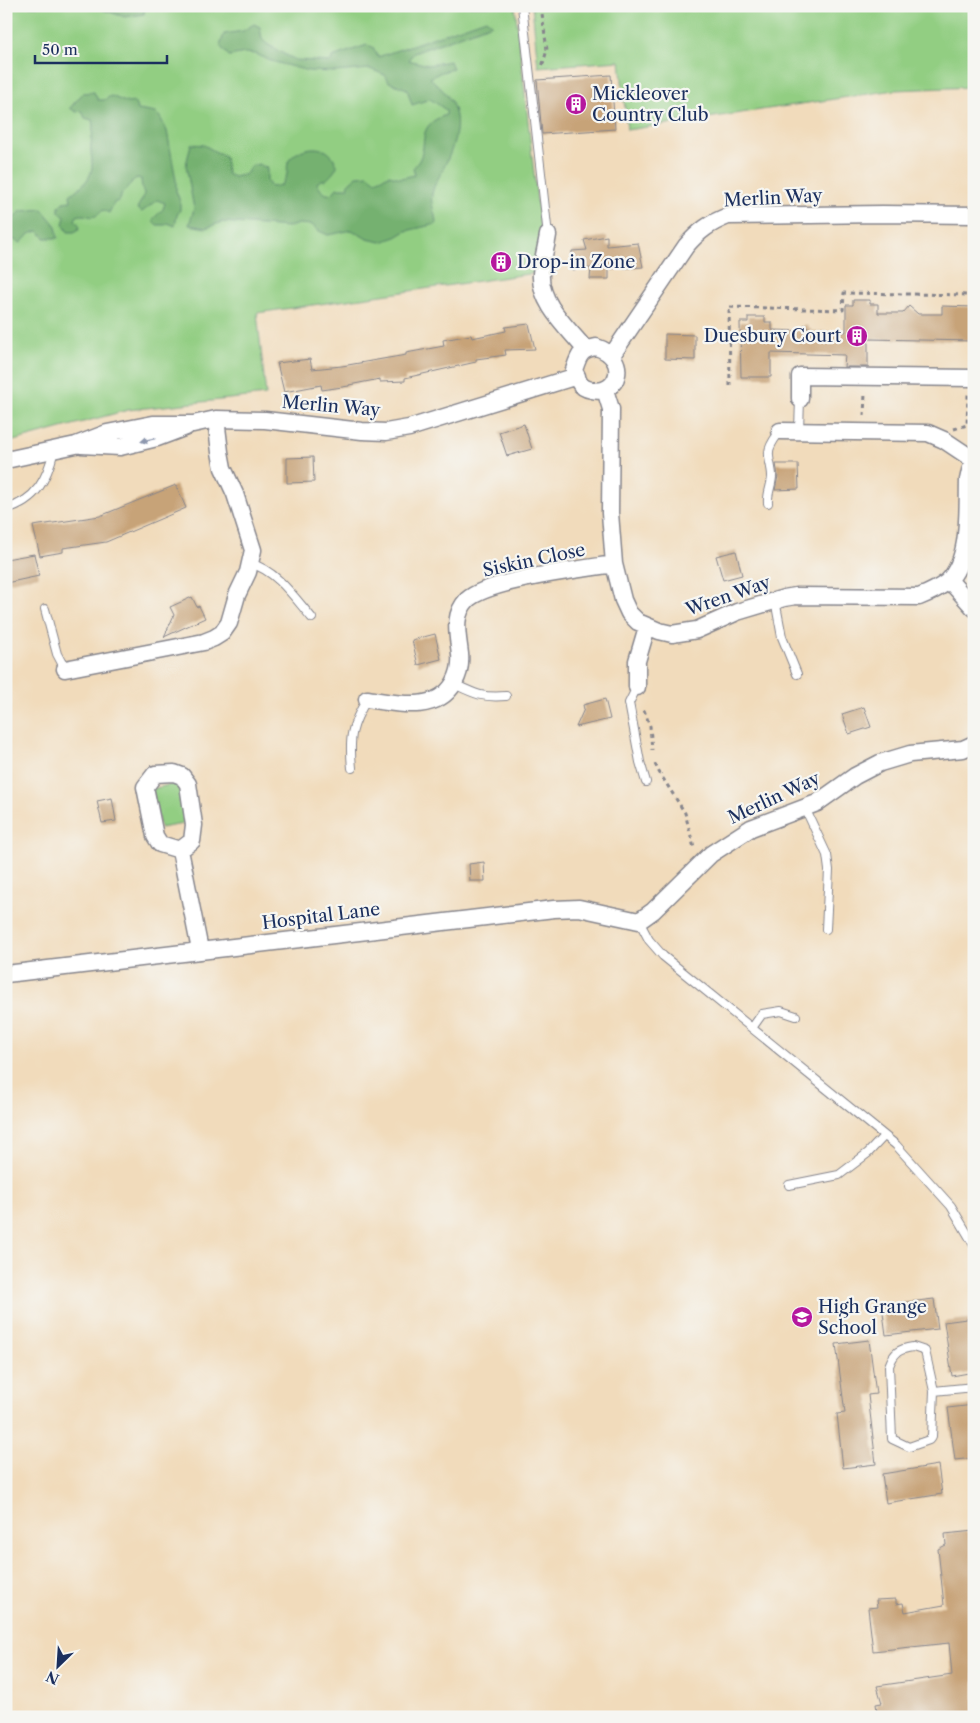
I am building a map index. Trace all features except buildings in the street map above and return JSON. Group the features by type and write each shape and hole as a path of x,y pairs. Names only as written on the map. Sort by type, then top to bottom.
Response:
{"street":[{"name":"Merlin Way","path":"612,355 686,246 697,233 717,220 728,216 974,215"},
{"path":"548,235 541,275 543,290 549,304 585,349"},
{"path":"596,347 604,350 612,355 616,361 616,376 612,384 605,390 595,391 579,383 574,370 580,355 585,349 596,347"},
{"name":"Merlin Way","path":"6,460 76,445 107,432 153,424 193,424 216,419 265,420 386,432 409,428 576,376"},
{"path":"800,399 800,376 865,377 972,383"},
{"name":"Wren Way","path":"605,390 611,410 610,513 614,564 623,600 629,613 647,627 672,634 697,630 738,612 796,596 919,597 935,591 949,580"},
{"path":"65,669 204,642 222,633 229,623 253,550 236,494 223,468 216,419"},
{"path":"780,431 928,433 944,440 974,460 968,480 965,544 962,556 949,580 974,608"},
{"name":"Siskin Close","path":"454,684 460,668 456,622 466,601 487,588 614,564"},
{"path":"637,687 637,661 647,627"},
{"path":"367,699 404,704 431,702 443,696 454,684"},
{"name":"Merlin Way","path":"639,921 654,911 711,854 751,828 805,808 825,798 855,776 880,763 910,754 962,749 974,744"},
{"path":"174,772 182,776 188,784 194,825 192,841 180,850 160,844 155,836 145,788 155,774 174,772"},
{"path":"180,850 200,950"},
{"name":"Hospital Lane","path":"6,974 554,908 579,908 639,921"}],"lane":[{"path":"522,6 548,235"},
{"path":"799,430 800,399"},
{"path":"768,503 772,476 769,452 770,446 780,431"},
{"path":"6,509 25,501 39,487 49,469 54,450"},
{"path":"250,563 260,566 276,577 312,618"},
{"path":"776,600 782,637 797,674"},
{"path":"45,609 57,654 65,669"},
{"path":"454,684 489,697 506,696"},
{"path":"637,687 630,703 640,762 646,782"},
{"path":"352,768 351,732 357,716 367,699"},
{"path":"805,808 827,855 829,870 826,929"},
{"path":"639,921 649,940 663,956 896,1145 951,1206 974,1245"},
{"path":"752,1028 762,1014 781,1010 796,1016"},
{"path":"788,1186 839,1174 868,1153 884,1136"},
{"path":"913,1347 925,1352 934,1391 932,1436 929,1440 909,1447 892,1439 889,1366 892,1357 903,1348 913,1347"},
{"path":"934,1391 974,1387"}],"path":[{"path":"530,72 540,71 547,50 541,6"},
{"path":"730,386 729,308 843,310 844,293 974,295"},
{"path":"864,432 865,377"},
{"path":"944,440 953,430 967,425 972,383"},
{"path":"637,687 650,726 652,750 656,765 685,813 699,865"}],"green space":[{"path":"6,6 515,6 541,235 535,273 257,313 266,395 128,410 6,443"},
{"path":"91,6 145,6 144,14 125,17"},
{"path":"532,6 974,6 974,87 895,90 627,130 620,61 538,67"},
{"path":"486,19 492,24 414,53 408,60 428,65 450,61 453,69 441,72 430,78 448,97 453,107 457,125 453,146 432,194 436,224 406,231 381,242 367,239 352,230 328,235 312,225 299,224 289,227 222,222 206,228 189,225 194,209 186,165 191,144 204,145 225,157 227,174 234,177 246,174 251,166 259,164 267,168 267,181 271,187 281,185 287,175 289,161 295,154 314,148 326,151 331,155 337,167 326,180 321,180 317,183 326,194 332,194 337,188 348,188 349,183 357,176 368,175 376,181 389,175 401,178 415,175 413,168 422,153 425,132 435,120 446,115 446,110 430,99 412,105 407,89 389,82 385,75 370,69 335,72 308,71 271,61 256,54 245,53 229,56 220,46 224,34 243,31 254,24 260,27 262,39 267,44 296,60 331,62 332,57 367,45 373,47 378,57"},
{"path":"94,92 98,100 104,100 111,96 128,103 134,102 138,110 156,113 160,117 167,131 176,180 176,191 180,201 180,210 175,226 168,223 157,225 152,220 163,209 165,203 157,200 142,212 137,208 144,193 141,179 137,178 122,193 120,200 114,203 109,213 103,210 93,217 77,216 75,220 80,226 74,232 68,232 63,224 65,217 59,212 59,207 63,202 71,201 70,195 85,182 92,169 92,120 85,118 82,111 76,112 70,108 83,93"},
{"path":"42,209 56,226 58,238 45,238 38,231 29,234 21,243 6,236 6,215 13,218 21,211"},
{"path":"177,783 181,785 187,821 183,824 160,828 152,789"}],"place":[{"name":"Mickleover Country Club","path":"576,104"},
{"name":"Drop-in Zone","path":"501,262"},
{"name":"Duesbury Court","path":"857,336"},
{"name":"High Grange School","path":"802,1317"}]}
